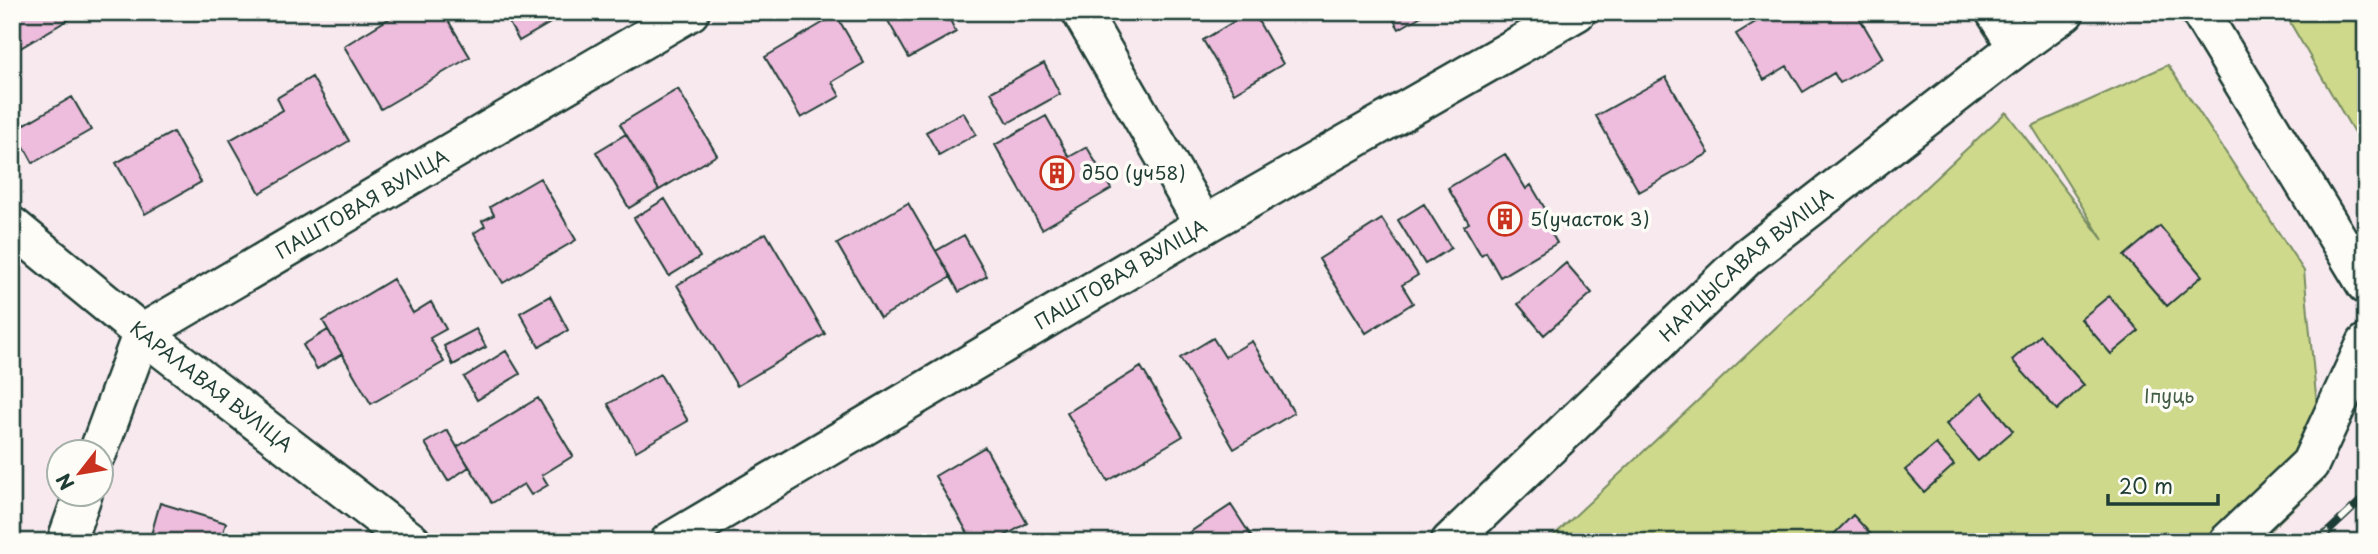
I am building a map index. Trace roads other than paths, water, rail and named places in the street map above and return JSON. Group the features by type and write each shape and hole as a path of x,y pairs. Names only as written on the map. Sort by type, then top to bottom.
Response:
{"street":[{"name":"ПАШТОВАЯ ВУЛІЦА","path":"142,333 690,12"},
{"path":"1081,12 1204,225"},
{"name":"ПАШТОВАЯ ВУЛІЦА","path":"669,542 1204,225 1577,12"},
{"path":"1995,12 2017,47"},
{"name":"НАРЦЫСАВАЯ ВУЛІЦА","path":"1450,542 1747,257 2065,12"},
{"path":"2200,12 2366,285"},
{"name":"КАРАЛАВАЯ ВУЛІЦА","path":"12,226 142,333 412,542"},
{"path":"104,438 142,333"},
{"path":"2228,542 2310,464 2366,344"},
{"path":"66,542 78,508"}],"railway":[{"path":"2317,542 2366,496"}],"place":[{"name":"д50 (уч58)","path":"1057,173"},
{"name":"5(участок 3)","path":"1505,219"}],"park label":[{"name":"Іпуць","path":"2169,396"}]}
